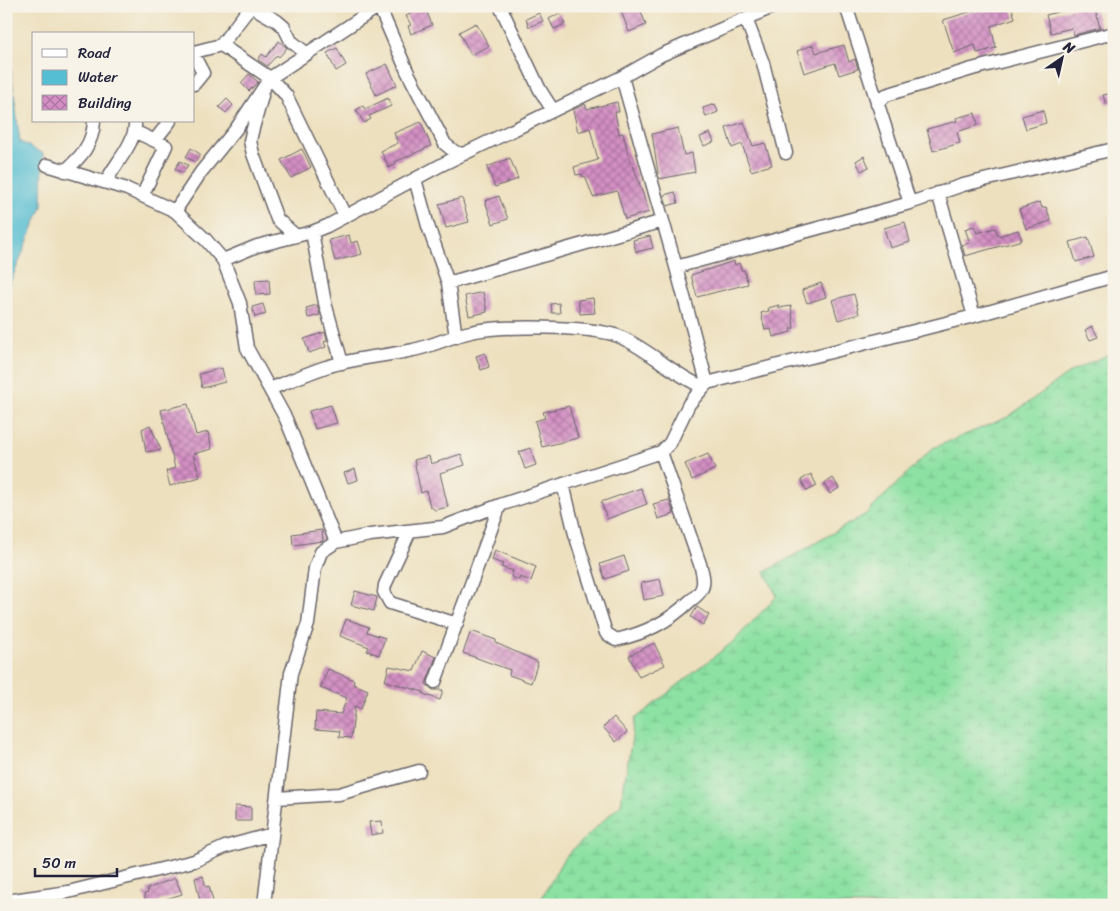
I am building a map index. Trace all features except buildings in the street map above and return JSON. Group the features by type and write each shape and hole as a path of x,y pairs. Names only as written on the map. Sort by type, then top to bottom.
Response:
{"street":[{"path":"195,54 221,45 251,6 284,27 291,41 306,54"},
{"path":"175,211 201,172 236,129 270,78 379,6 407,71 437,130 449,148 464,154"},
{"path":"500,6 540,90 552,109"},
{"path":"223,260 257,246 312,232 661,55 775,6"},
{"path":"846,6 910,202"},
{"path":"746,19 763,63 786,153"},
{"path":"877,104 886,95 972,69 1114,33"},
{"path":"221,45 270,78 286,95 345,216"},
{"path":"195,56 203,72 195,83"},
{"path":"622,76 676,267 705,385"},
{"path":"263,89 252,132 252,148 262,181 278,219 295,235"},
{"path":"65,171 85,152 93,132 94,122"},
{"path":"155,140 169,122"},
{"path":"106,182 136,127 166,146 143,194"},
{"path":"676,267 910,202 963,185 1114,148"},
{"path":"47,165 143,194 175,211 206,240 223,260 240,303 247,348 286,419 336,542"},
{"path":"415,179 428,226 448,284 456,336"},
{"path":"938,193 974,316"},
{"path":"448,284 663,221"},
{"path":"312,232 325,303 342,363"},
{"path":"270,389 320,368 414,350 471,332 522,328 596,332 617,336 628,341 686,380 705,385 974,316 1114,276"},
{"path":"264,905 290,673 308,624 317,558 325,548 336,542 410,530 443,527 500,505 661,452 670,442 689,404 705,385"},
{"path":"563,484 575,534 606,633 616,640 633,636 659,626 680,611 701,591 704,582 700,564 661,452"},
{"path":"435,682 500,505"},
{"path":"410,530 385,585 386,598 390,603 457,624"},
{"path":"277,798 339,794 419,771"},
{"path":"6,901 68,892 185,863 225,847 272,834"}],"green space":[{"path":"1114,352 1114,905 538,905 564,858 621,804 635,719 734,641 777,596 765,572 866,514 933,448 1008,417 1072,371"}],"water":[{"path":"6,30 20,142 43,153 42,206 6,293"}]}
